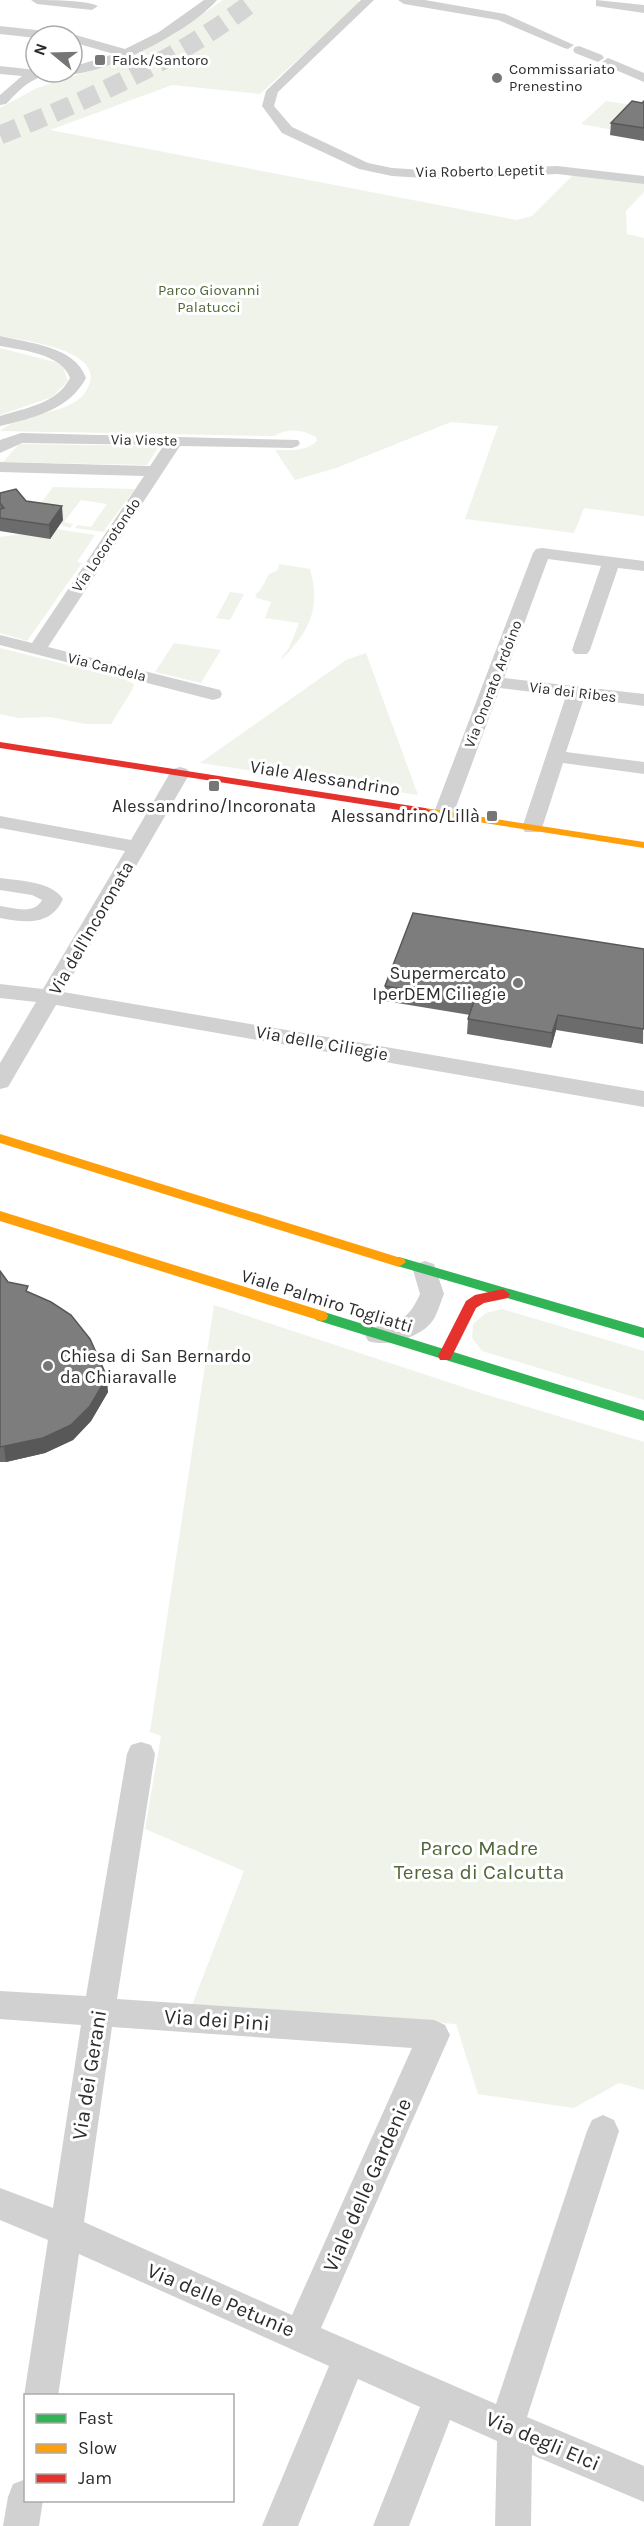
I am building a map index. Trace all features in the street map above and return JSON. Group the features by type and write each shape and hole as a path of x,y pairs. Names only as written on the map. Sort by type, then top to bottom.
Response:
{"main road":[{"name":"Viale Alessandrino","path":"0,745 644,845"},
{"path":"0,1138 503,1294 644,1334"},
{"name":"Viale Palmiro Togliatti","path":"0,1216 377,1335 644,1416"},
{"path":"445,1356 471,1305 480,1299 503,1294"}],"street":[{"path":"37,0 96,3"},
{"path":"84,67 124,53 170,30 212,0"},
{"name":"Via Roberto Lepetit","path":"368,0 272,91 268,106 287,130 364,166 392,172 440,175 558,170 644,180"},
{"path":"404,0 428,2 501,17 644,78"},
{"path":"590,14 601,2 644,9"},
{"path":"74,24 96,3"},
{"path":"0,30 24,33"},
{"path":"84,41 124,53"},
{"path":"0,70 24,76"},
{"path":"1,101 27,84"},
{"path":"0,341 63,359 76,369 78,378 71,392 61,399 0,421"},
{"name":"Via Vieste","path":"0,448 7,442 21,438 292,443"},
{"name":"Via Locorotondo","path":"37,649 176,441"},
{"path":"0,468 155,471"},
{"name":"Via Onorato Ardoino","path":"443,815 542,553 611,562"},
{"path":"581,650 611,562 644,566"},
{"name":"Via Candela","path":"0,640 213,694"},
{"name":"Via dei Ribes","path":"502,683 644,700"},
{"path":"532,828 576,693"},
{"path":"556,756 644,768"},
{"name":"Via dell'Incoronata","path":"0,1082 180,773"},
{"path":"0,822 138,847"},
{"path":"0,884 41,891 51,896 52,899 49,908 38,914 24,916 0,912"},
{"name":"Via delle Ciliegie","path":"0,991 50,997 644,1099"},
{"path":"377,1335 400,1331 415,1325 421,1318 432,1294 425,1270"},
{"name":"Via dei Gerani","path":"40,2394 141,1754"},
{"name":"Via dei Pini","path":"0,2005 434,2036"},
{"name":"Viale delle Gardenie","path":"301,2334 434,2036"},
{"path":"513,2526 511,2429 603,2132"},
{"name":"Via delle Petunie","path":"0,2204 42,2220 64,2232 301,2334 441,2399"},
{"path":"280,2526 350,2357"},
{"path":"391,2526 441,2399"},
{"name":"Via degli Elci","path":"441,2399 644,2484"},
{"path":"21,2526 25,2502"}],"green space":[{"name":"Parco Giovanni Palatucci","path":"223,0 357,0 361,2 260,94 172,85 50,130 516,220 532,216 575,173 644,184 644,192 626,211 627,234 644,238 644,516 584,508 574,533 465,519 498,426 451,422 336,468 295,480 275,450 303,449 317,441 316,437 301,431 290,431 274,436 0,431 16,422 64,407 79,399 90,382 90,371 83,361 57,348 0,336 0,108 37,88 49,84 84,84 84,73 173,35"},
{"path":"606,101 638,106 614,130 581,124"},
{"path":"0,348 55,362 63,367 68,381 52,397 0,415"},
{"path":"19,444 159,446 147,465 3,462"},
{"path":"53,487 135,489 103,532 75,528 78,525 91,527 107,504 81,500 64,522 73,524 70,528 32,515"},
{"path":"57,529 95,535 77,562 82,563 27,641 0,633 0,537"},
{"path":"279,564 310,569 314,595 311,618 306,628 282,659 299,623 265,618 271,602 257,598 255,595 269,574 278,570"},
{"path":"230,592 244,594 230,620 216,618"},
{"path":"174,643 221,650 201,683 155,672"},
{"path":"0,648 124,679 134,684 111,724 85,724 50,717 18,718 0,714"},
{"path":"366,653 418,795 200,763 346,660"},
{"name":"Parco Madre Teresa di Calcutta","path":"214,1305 481,1393 644,1442 644,2090 619,2083 574,2108 478,2094 456,2024 192,2005 244,1871 145,1829 161,1736 150,1732"},
{"path":"502,1309 644,1351 644,1400 482,1351 472,1338 473,1324 486,1313"}],"building":[{"path":"632,101 642,103 644,101 644,128 611,123"},
{"path":"16,489 26,501 62,506 49,525 0,518 0,509 4,508 0,503 0,493"},
{"name":"Supermercato IperDEM Ciliegie","path":"413,913 644,949 644,1029 558,1015 552,1033 468,1019 474,1001 385,986"},
{"name":"Chiesa di San Bernardo da Chiaravalle","path":"0,1271 8,1282 28,1286 26,1291 51,1302 71,1315 90,1339 107,1377 90,1406 71,1425 43,1438 0,1447"}],"tunnel":[{"path":"0,135 100,92 164,60 226,22 255,0"}],"traffic: fast":[{"path":"399,1262 644,1333"},
{"path":"321,1316 644,1416"}],"traffic: slow":[{"path":"425,811 644,845"},
{"path":"0,1138 399,1262"},
{"path":"0,1216 321,1316"}],"traffic: jam":[{"path":"0,745 425,811"},
{"path":"445,1356 471,1305 480,1299 503,1294"}],"place":[{"name":"Falck/Santoro","path":"100,60"},
{"name":"Commissariato Prenestino","path":"497,78"},
{"name":"Alessandrino/Incoronata","path":"214,786"},
{"name":"Alessandrino/Lillà","path":"492,816"},
{"name":"Supermercato IperDEM Ciliegie","path":"518,983"},
{"name":"Chiesa di San Bernardo da Chiaravalle","path":"48,1366"}]}
